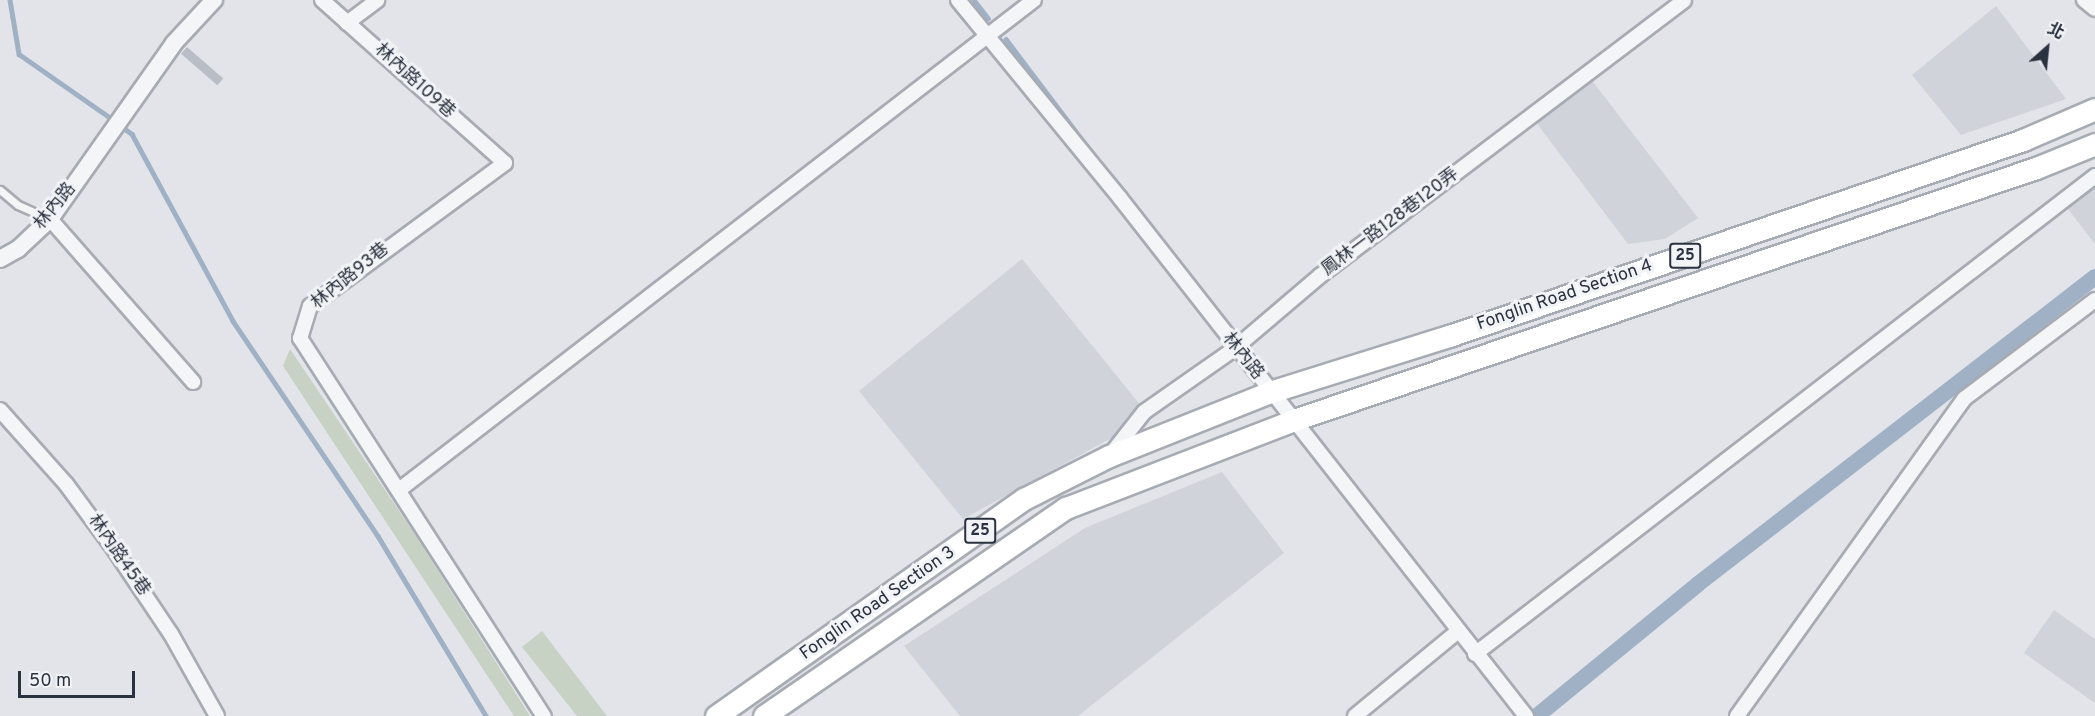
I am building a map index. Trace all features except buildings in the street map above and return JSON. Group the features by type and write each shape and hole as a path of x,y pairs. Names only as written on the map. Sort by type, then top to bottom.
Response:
{"main road":[{"name":"Fonglin Road Section 4","path":"1270,392 1449,336 2011,144 2095,109"},
{"name":"Fonglin Road Section 4","path":"1291,421 2025,172 2095,144"},
{"name":"Fonglin Road Section 3","path":"716,716 1024,499 1109,456 1270,392"},
{"name":"Fonglin Road Section 3","path":"764,716 1066,508 1291,421"}],"street":[{"name":"林內路","path":"0,259 18,249 50,219 174,44 214,0"},
{"name":"林內路109巷","path":"322,0 505,163"},
{"path":"347,23 377,0"},
{"name":"林內路","path":"958,0 1120,198 1234,349 1526,716"},
{"path":"544,716 399,490 1034,0"},
{"name":"鳳林一路128巷120弄","path":"1109,456 1144,412 1234,349 1321,275 1684,0"},
{"path":"2084,0 2095,9"},
{"name":"林內路93巷","path":"399,490 300,338 310,306 505,163"},
{"path":"1475,654 2095,176"},
{"path":"50,219 194,382"},
{"path":"1737,716 1965,398 2095,300"},
{"name":"林內路45巷","path":"0,410 66,484 114,549 171,634 217,716"},
{"path":"1355,716 1458,631"}],"lane":[{"path":"0,190 18,205 50,219"}],"shaded area":[{"path":"1996,6 2066,99 1961,135 1912,75"},
{"path":"1590,78 1698,218 1665,239 1628,244 1535,121"},
{"path":"2095,173 2095,244 2061,200"},
{"path":"1022,259 1150,417 963,519 859,391"},
{"path":"1222,472 1284,553 1078,716 960,716 904,646 1085,528"},
{"path":"2054,610 2095,639 2095,703 2024,653"}],"green space":[{"path":"290,349 416,536 530,716 514,716 283,366"},
{"path":"542,631 607,716 577,716 522,647"}],"waterway":[{"path":"10,0 19,54 115,121"},
{"path":"974,0 988,18"},
{"path":"1006,39 1106,171"},
{"path":"121,126 132,134 233,321 378,536 486,716"},
{"path":"1537,716 1698,584 2095,277"}]}
